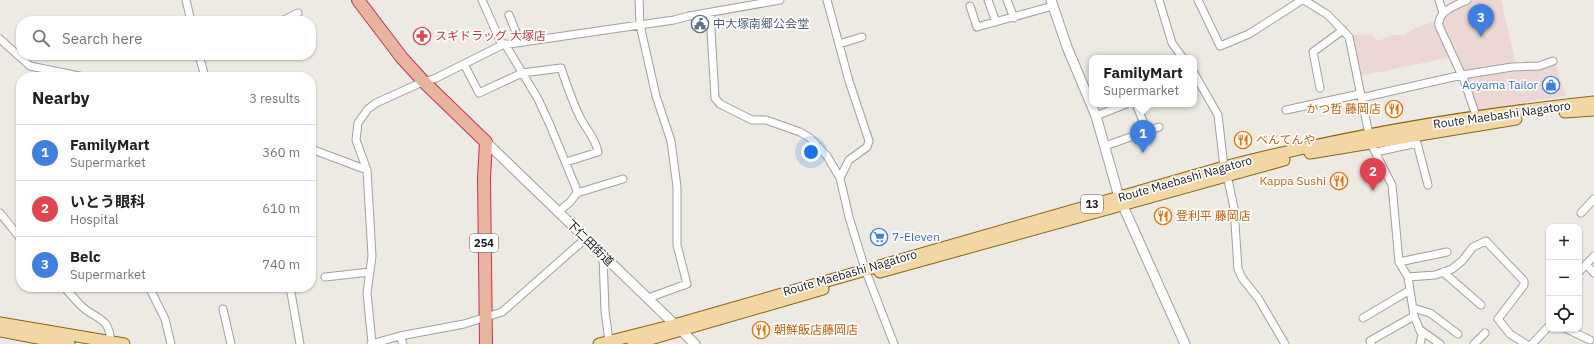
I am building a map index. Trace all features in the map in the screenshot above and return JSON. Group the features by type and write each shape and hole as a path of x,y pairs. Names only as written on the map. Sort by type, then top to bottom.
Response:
{"highway":[{"path":"358,0 386,40 424,82 486,142"},
{"name":"254","path":"486,142 484,178 486,344"}],"main road":[{"name":"Route Maebashi Nagatoro","path":"1372,144 1476,116 1594,102"},
{"name":"Route Maebashi Nagatoro","path":"633,344 677,328 867,272 1226,171 1301,147 1372,144 1482,123 1594,110"},
{"path":"0,323 110,343 124,344"},
{"name":"Route Maebashi Nagatoro","path":"604,343 677,328"},
{"path":"0,331 69,344"}],"street":[{"path":"186,0 190,16"},
{"path":"482,0 503,44 538,99 566,162 577,193"},
{"path":"639,0 640,26 660,108 671,140 677,187 678,244 687,284 648,298"},
{"path":"585,239 502,312 464,324 400,336 372,344 367,293 372,256 367,170 356,140 358,123 365,113 376,103 436,78 503,44 640,26 710,13 751,3 780,0"},
{"path":"827,0 849,81 869,141 863,150 849,160 840,178"},
{"path":"988,0 996,22"},
{"path":"1007,0 1014,18"},
{"path":"1159,0 1172,43 1181,55"},
{"path":"1198,0 1220,46 1249,34 1303,0 1328,15 1343,30 1348,38 1372,144 1392,185 1400,262 1408,277 1414,316 1422,335 1420,344"},
{"path":"1439,0 1443,13"},
{"path":"1467,0 1443,13 1438,19 1439,26 1462,75 1476,116"},
{"path":"970,6 977,27 1014,18 1054,2 1067,47 1089,99"},
{"path":"292,16 298,13"},
{"path":"710,13 716,98 720,104 752,120 766,120 782,125 810,138 827,156 840,178 849,217 867,272 894,344"},
{"path":"509,15 520,42"},
{"path":"1320,88 1313,52 1343,30"},
{"path":"839,44 862,37"},
{"path":"0,39 16,53"},
{"path":"23,60 30,66 59,72"},
{"path":"200,60 204,72"},
{"path":"1286,110 1462,75 1512,67 1539,66 1553,61"},
{"path":"464,64 479,93 522,72 561,68 570,94 583,122 597,146 598,152 566,162"},
{"path":"1197,78 1218,115 1226,171 1234,208 1238,269 1242,278 1258,298 1285,344"},
{"path":"1092,107 1106,146 1121,201 1185,344"},
{"path":"1096,116 1118,107"},
{"path":"1137,107 1147,131"},
{"path":"1106,146 1159,127"},
{"name":"下仁田街道","path":"486,142 695,344"},
{"path":"1372,144 1417,143 1428,185"},
{"path":"316,151 367,170"},
{"path":"558,212 570,202 577,193 623,179"},
{"path":"1581,213 1594,199"},
{"path":"0,213 16,233"},
{"path":"1408,277 1434,275 1452,270 1462,261 1473,247 1486,241 1524,281 1524,285 1498,319 1510,334 1526,344"},
{"path":"1400,262 1447,252"},
{"path":"603,256 604,343"},
{"path":"1582,269 1594,256"},
{"path":"1586,264 1594,273"},
{"path":"326,277 370,272"},
{"path":"1444,272 1481,305"},
{"path":"1363,318 1410,290"},
{"path":"69,292 89,312 103,320 110,334 110,343"},
{"path":"152,292 165,319 171,344"},
{"path":"291,292 300,344"},
{"path":"1413,308 1430,313 1458,334"},
{"path":"223,309 230,344"},
{"path":"1371,344 1370,341 1414,316"},
{"path":"1419,329 1440,344"},
{"path":"1532,344 1546,329"},
{"path":"1574,332 1591,339"},
{"path":"1474,344 1485,333"},
{"path":"400,336 403,344"}],"shaded area":[{"path":"1474,0 1501,0 1517,69 1555,62 1566,96 1477,110 1456,56 1361,76 1351,35 1371,34 1378,41 1392,35 1404,35 1415,28 1441,19 1449,12"}],"place":[{"name":"中大塚南郷公会堂","path":"700,24"},
{"name":"スギドラッグ 大塚店","path":"422,36"},
{"name":"Belc","path":"1481,37"},
{"name":"Aoyama Tailor","path":"1551,85"},
{"name":"かつ哲 藤岡店","path":"1394,109"},
{"name":"べんてんや","path":"1243,140"},
{"name":"FamilyMart","path":"1143,153"},
{"name":"Kappa Sushi","path":"1339,181"},
{"name":"いとう眼科","path":"1373,191"},
{"name":"登利平 藤岡店","path":"1163,216"},
{"name":"7-Eleven","path":"879,237"},
{"name":"朝鮮飯店藤岡店","path":"761,330"}]}
